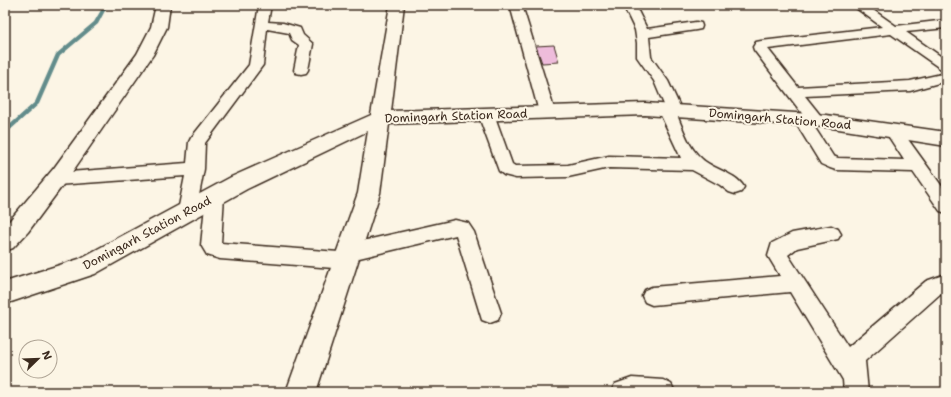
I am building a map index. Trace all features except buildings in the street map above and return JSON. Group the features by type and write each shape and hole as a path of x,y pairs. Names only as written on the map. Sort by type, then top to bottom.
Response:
{"street":[{"path":"5,241 20,226 56,179 145,54 159,28 163,5"},
{"path":"187,211 195,169 197,142 256,65 265,5"},
{"path":"301,392 369,194 397,5"},
{"path":"516,5 547,112"},
{"path":"629,5 639,23 645,45 644,57 661,81 670,111 690,159 695,164 729,181 735,187"},
{"path":"858,5 946,66"},
{"path":"917,166 836,164 830,163 826,160 809,120 794,92 760,47 761,45 946,24"},
{"path":"261,25 279,26 295,31 297,37 305,41 306,44 301,70"},
{"path":"642,34 696,26"},
{"path":"794,92 910,86 946,78"},
{"name":"Domingarh Station Road","path":"5,293 86,267 267,169 380,118 645,109 809,120 946,139"},
{"path":"486,114 505,167 510,171 568,171 609,162 695,164"},
{"path":"893,131 946,206"},
{"path":"56,179 195,169"},
{"path":"215,196 211,245 214,249 220,251 348,256 455,227 461,228 465,232 490,313"},
{"path":"831,234 792,241 779,249 778,256 855,384"},
{"path":"855,384 853,357 933,288 946,283"},
{"path":"652,296 796,284"},
{"path":"622,392 632,390 663,392"}],"waterway":[{"path":"5,132 37,103 58,55 96,23 106,5"}]}
